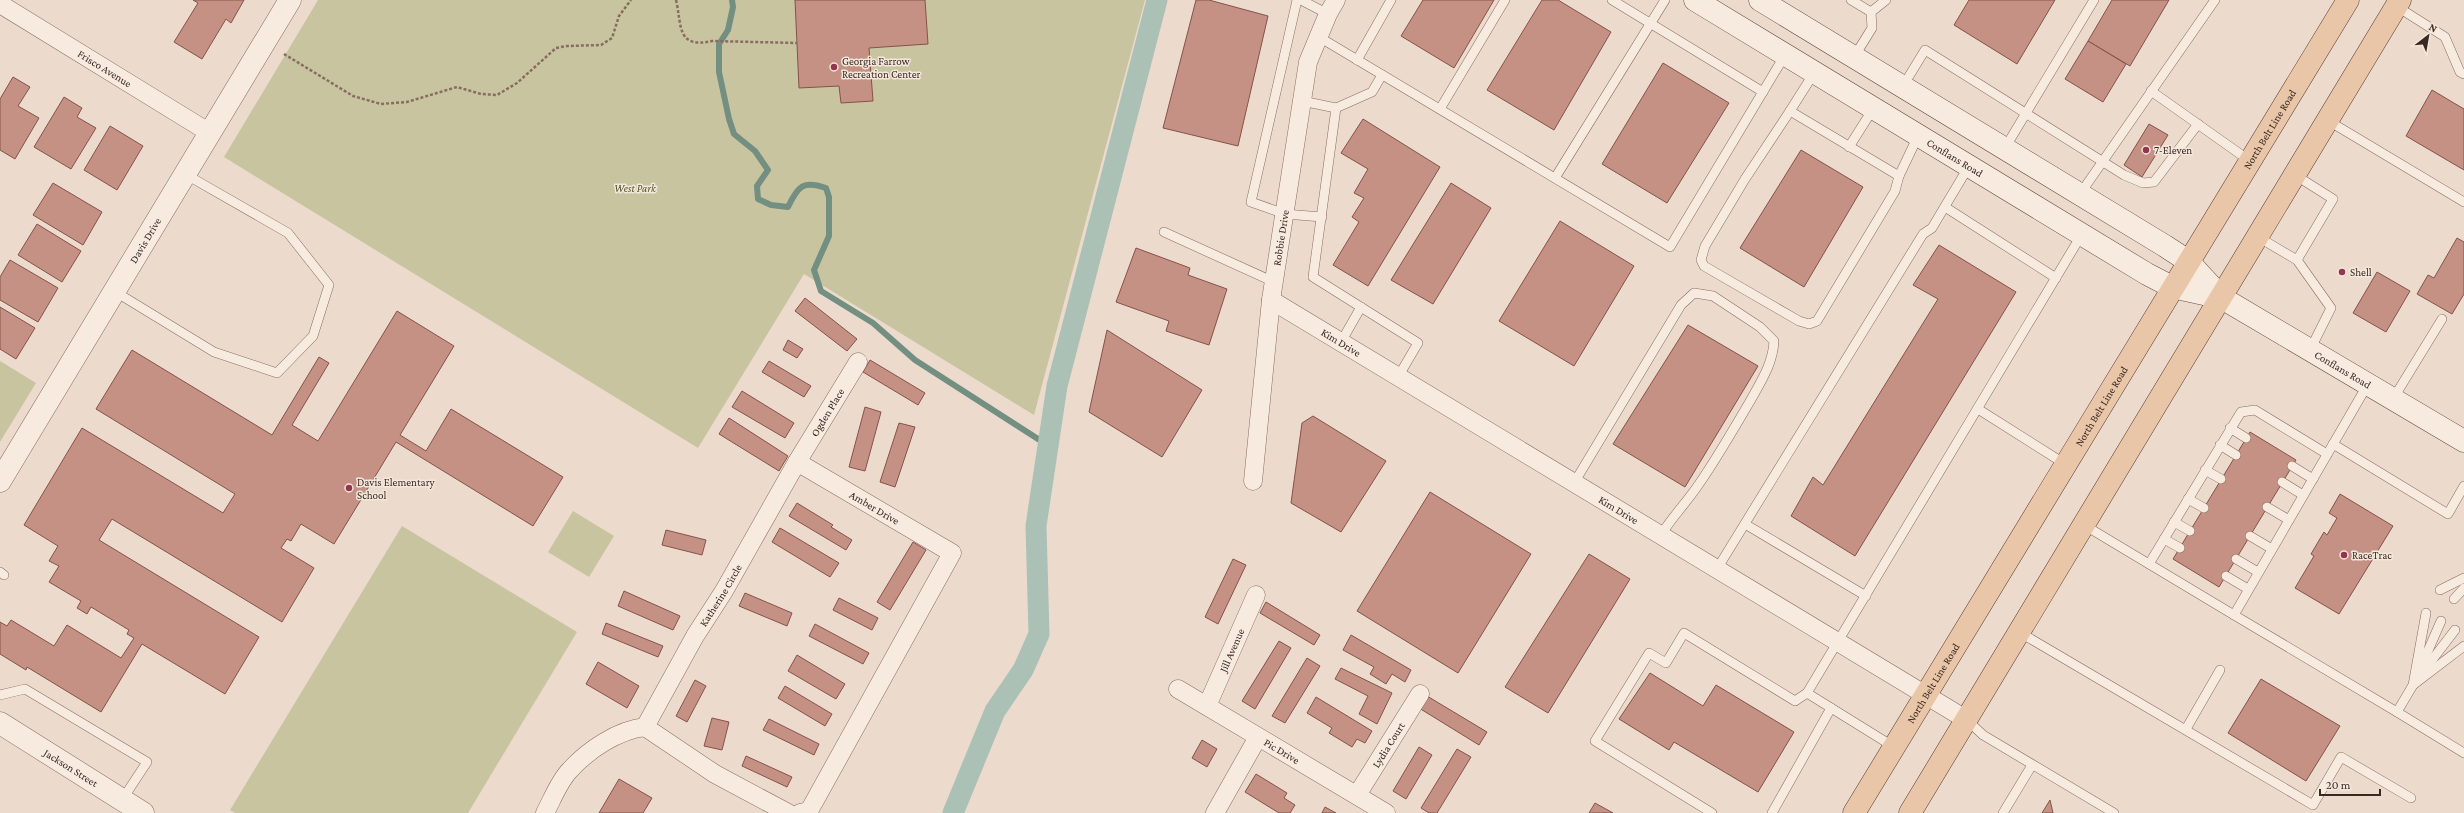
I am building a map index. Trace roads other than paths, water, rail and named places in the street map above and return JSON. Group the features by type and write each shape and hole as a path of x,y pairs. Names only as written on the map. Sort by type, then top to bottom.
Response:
{"main road":[{"name":"Davis Drive","path":"0,481 290,0"},
{"name":"Conflans Road","path":"1696,0 1918,136 2172,287 2222,298"},
{"name":"Conflans Road","path":"1760,0 2188,261 2222,298 2464,441"},
{"name":"North Belt Line Road","path":"1854,813 2172,287 2348,0"},
{"path":"1910,813 2222,298 2294,174 2398,3"},
{"path":"1879,112 1903,86"},
{"name":"Jackson Street","path":"0,723 143,813"}],"street":[{"name":"Frisco Avenue","path":"0,4 210,133"},
{"name":"Robbie Drive","path":"1254,481 1271,300 1308,62 1318,36 1332,7"},
{"name":"Kim Drive","path":"1271,300 1967,720"},
{"name":"Ogden Place","path":"797,462 858,362"},
{"name":"Amber Drive","path":"797,462 952,553 809,811 800,813"},
{"name":"Katherine Circle","path":"645,727 695,636 724,591 797,462"},
{"name":"Jill Avenue","path":"1207,706 1256,594"},
{"name":"Pic Drive","path":"1178,689 1386,813"},
{"name":"Lydia Court","path":"1357,795 1420,694"},
{"path":"545,813 569,770 596,748 631,729 645,727 715,774 788,813"},
{"path":"1216,813 1258,737"}],"lane":[{"path":"1297,0 1251,202 1284,214 1322,217"},
{"path":"1301,0 1332,7"},
{"path":"1357,60 1391,0"},
{"path":"1440,109 1505,0"},
{"path":"1612,0 1763,92"},
{"path":"1555,178 1665,0"},
{"path":"1851,0 1871,12"},
{"path":"1871,12 1886,0"},
{"path":"2005,148 2094,0"},
{"path":"2080,194 2215,0"},
{"path":"2398,3 2445,37 2460,72 2464,74"},
{"path":"1854,57 1872,28 1871,12"},
{"path":"1318,36 1670,248 1785,55"},
{"path":"1903,86 1925,50 2124,175 2143,183 2154,182 2198,124"},
{"path":"1814,73 1745,179 1705,246 1701,260 1704,266 1799,321 1809,324 1817,321 1895,191 1899,176 1918,136"},
{"path":"1302,101 1336,108 1372,92 1382,75"},
{"path":"2151,91 2250,161"},
{"path":"1336,108 1313,278 1418,343 1398,377"},
{"path":"1790,111 1899,176"},
{"path":"1849,147 1879,112"},
{"path":"2327,120 2464,202"},
{"path":"1717,569 1923,234 1932,228 1969,166"},
{"path":"114,291 214,352 277,373 313,336 329,285 288,233 185,174"},
{"path":"2294,174 2333,200 2297,260"},
{"path":"1944,207 2056,278"},
{"path":"1164,232 1274,282"},
{"path":"1712,813 1595,741 1649,653 1666,663 1684,633 1795,701 1807,694 2082,234"},
{"path":"2258,237 2297,260 2331,308 2310,350"},
{"path":"1574,483 1682,305 1694,293 1713,296 1760,328 1774,341 1773,352 1765,375 1734,428 1698,485 1671,517 1661,535"},
{"path":"1341,342 1361,307"},
{"path":"2393,399 2442,319"},
{"path":"2234,615 2368,384"},
{"path":"1978,409 2065,464"},
{"path":"2149,564 2241,412 2255,410 2327,454"},
{"path":"2230,428 2246,438"},
{"path":"2333,444 2448,514 2464,486"},
{"path":"2220,445 2236,455"},
{"path":"2292,466 2313,479"},
{"path":"2205,470 2221,479"},
{"path":"2282,482 2303,495"},
{"path":"2188,499 2204,508"},
{"path":"2267,507 2289,520"},
{"path":"2174,522 2190,531"},
{"path":"1745,524 1866,596"},
{"path":"2084,525 2464,753"},
{"path":"2250,536 2272,549"},
{"path":"2164,539 2180,548"},
{"path":"2236,559 2258,572"},
{"path":"2226,576 2248,589"},
{"path":"2440,590 2464,578"},
{"path":"2454,599 2464,588"},
{"path":"2413,685 2426,613"},
{"path":"2413,685 2441,621"},
{"path":"2397,712 2413,685 2455,630"},
{"path":"2019,632 2314,805 2341,757 2411,798"},
{"path":"2413,685 2464,646"},
{"path":"2186,729 2220,670"},
{"path":"0,695 25,689 147,762 122,800"},
{"path":"1807,694 1894,747"},
{"path":"1772,813 1831,708"},
{"path":"1967,720 1983,736 2114,813"},
{"path":"2003,813 2032,765"}],"waterway":[{"path":"732,0 733,7 728,30 719,44 719,72 729,119 734,134 755,151 768,170 757,186 758,199 771,205 788,207 795,194 802,187 812,185 826,188 829,197 829,236 814,270 821,291 873,323 915,360 1049,446"},
{"path":"953,813 995,711 1023,670 1039,634 1036,526 1057,386 1157,0"}],"place":[{"name":"Georgia Farrow Recreation Center","path":"834,67"},
{"name":"7-Eleven","path":"2146,150"},
{"name":"Shell","path":"2342,272"},
{"name":"Davis Elementary School","path":"349,488"},
{"name":"RaceTrac","path":"2344,555"}],"park label":[{"name":"West Park","path":"635,188"}]}
